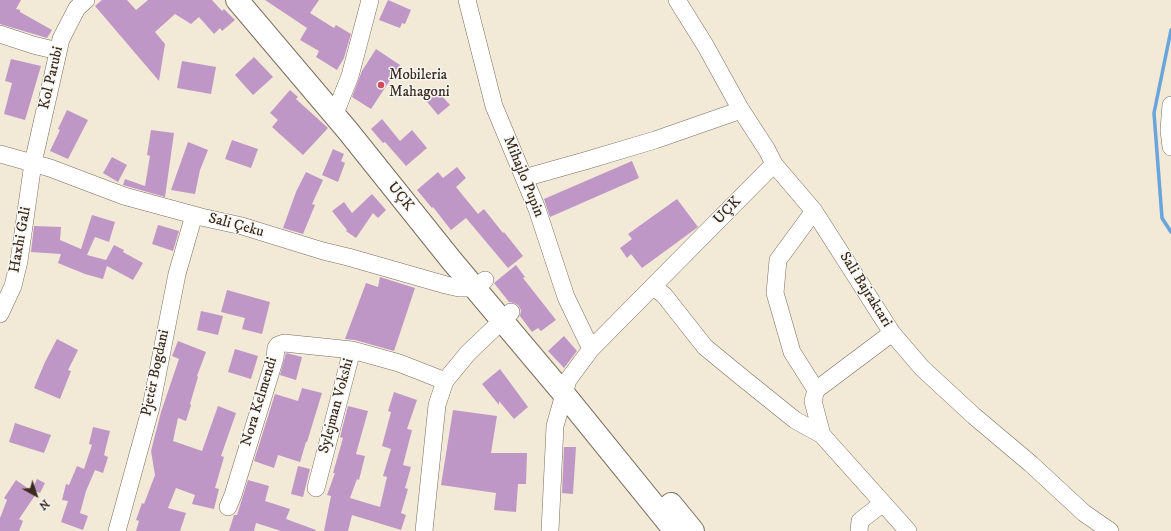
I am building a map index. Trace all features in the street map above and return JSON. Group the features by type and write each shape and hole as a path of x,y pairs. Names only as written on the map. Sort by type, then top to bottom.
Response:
{"main road":[{"name":"UÇK","path":"237,0 337,110"},
{"name":"UÇK","path":"255,0 337,110 506,316 566,387 693,531"},
{"name":"UÇK","path":"566,387 675,531"}],"street":[{"path":"337,110 350,76 370,0"},
{"name":"Mihajlo Pupin","path":"467,0 494,106 537,209 566,297 591,349"},
{"name":"Sali Bajraktari","path":"677,0 774,164 814,211 892,333 922,368 974,416 1031,464 1084,513 1110,531"},
{"name":"Kol Parubi","path":"33,163 61,39 78,3"},
{"path":"0,34 32,45 58,51"},
{"path":"1171,104 1169,130 1171,147"},
{"path":"524,178 655,140 741,110"},
{"name":"Sali Çeku","path":"0,154 81,179 124,196 242,226 323,251 446,285 459,288 480,284"},
{"name":"Haxhi Gali","path":"0,314 13,286 19,261 33,163"},
{"name":"UÇK","path":"566,387 591,349 774,164"},
{"path":"814,211 778,260 775,293 792,352 816,390"},
{"name":"Pjetër Bogdani","path":"117,531 150,407 177,274 194,215"},
{"path":"653,287 664,295 705,347 795,420 822,435 908,531"},
{"path":"424,531 437,405 445,381 468,353 506,316"},
{"path":"822,435 813,401 816,390 892,333"},
{"name":"Nora Kelmendi","path":"228,508 278,345 284,343 352,350"},
{"name":"Sylejman Vokshi","path":"316,488 352,350 399,363 445,381"},
{"path":"550,531 555,426 566,387"},
{"path":"859,531 860,522 883,503"}],"building":[{"path":"0,0 21,0 16,9 52,30 47,38 0,24"},
{"path":"102,0 127,0 136,10 148,0 212,0 222,11 224,9 235,20 222,31 220,28 214,34 199,17 191,24 175,14 155,32 165,44 159,81 95,6"},
{"path":"265,0 319,0 310,13 334,28 336,25 351,34 344,58 337,70 316,57 319,51 300,40 307,28"},
{"path":"388,0 411,10 405,24 402,23 400,28 379,20"},
{"path":"376,49 400,65 371,109 352,97 362,71"},
{"path":"254,57 273,77 253,95 235,75"},
{"path":"11,59 41,66 25,120 4,114 12,83 5,81"},
{"path":"182,61 216,67 211,94 177,88"},
{"path":"434,87 450,105 438,115 423,97"},
{"path":"290,90 298,97 296,99 328,128 303,155 272,127 278,120 270,113"},
{"path":"67,110 88,120 68,159 50,151"},
{"path":"382,119 400,141 412,130 427,148 406,166 385,142 383,143 371,129"},
{"path":"151,130 174,133 165,197 123,185 125,179 145,186 150,156 147,155"},
{"path":"232,140 258,149 251,168 225,159"},
{"path":"188,142 208,150 200,170 195,194 171,190"},
{"path":"333,149 344,154 341,161 345,163 338,182 322,175"},
{"path":"112,157 127,165 118,182 103,173"},
{"path":"632,161 639,178 550,217 544,199"},
{"path":"457,167 466,178 456,187 478,214 484,209 523,256 508,268 466,218 451,230 417,190 438,172 443,178"},
{"path":"306,172 323,180 312,204 315,205 303,234 283,228 296,192"},
{"path":"372,194 386,210 378,218 373,213 356,238 346,231 347,230 332,211 344,202 352,213"},
{"path":"677,199 698,227 642,268 631,254 627,258 620,248 632,239 628,234"},
{"path":"92,215 115,222 109,242 95,237 87,255 106,260 114,245 124,250 123,252 143,263 133,280 107,266 103,279 85,274 58,263 61,254 31,252 34,226 61,227 60,240 81,249"},
{"path":"158,225 179,231 173,251 152,244"},
{"path":"516,265 525,277 523,278 556,320 541,331 538,328 532,332 520,316 521,310 518,305 509,302 494,283"},
{"path":"380,277 415,288 394,351 355,340 345,339 366,283 378,287"},
{"path":"227,290 270,302 262,334 242,329 245,318 221,312"},
{"path":"201,311 223,316 218,335 197,330"},
{"path":"564,336 577,351 564,368 548,351"},
{"path":"57,339 78,350 68,370 71,371 60,399 34,388"},
{"path":"178,341 206,352 197,376 198,377 186,421 178,418 173,441 202,451 218,406 236,413 221,456 224,457 215,488 219,489 214,509 192,504 195,495 176,488 168,508 186,513 180,531 136,531 139,521 136,520 155,475 151,451 161,412 179,359 172,356"},
{"path":"235,349 258,356 251,379 228,372"},
{"path":"286,353 302,357 296,380 280,375"},
{"path":"500,369 528,407 514,419 499,401 499,405 482,384"},
{"path":"302,388 322,393 300,462 278,455 274,468 254,461 275,394 298,401"},
{"path":"394,392 417,400 407,429 412,430 403,465 411,467 405,488 408,489 401,513 406,515 401,530 352,515 348,531 324,531 331,496 327,495 335,473 333,473 343,438 340,437 348,406 368,411 356,454 365,456 359,480 357,479 350,498 380,507 387,477 383,476 391,449 382,446 391,412 388,411"},
{"path":"453,410 497,416 491,453 527,453 526,484 518,484 516,512 494,510 496,493 441,485"},
{"path":"15,423 51,435 44,453 9,442"},
{"path":"93,427 110,431 104,455 108,457 103,473 95,470 86,491 80,513 88,516 83,530 61,522 68,501 62,500 66,484 69,485 77,466 84,469 92,445 89,444"},
{"path":"564,447 576,447 573,494 562,493"},
{"path":"298,466 310,469 303,497 291,494"},
{"path":"37,479 45,483 40,493 32,490"},
{"path":"16,480 36,494 19,519 23,521 19,531 0,531 0,518 7,500 4,498"},
{"path":"248,480 269,486 265,501 290,509 286,519 316,530 281,531 256,523 254,531 229,531 234,515 237,515"}],"waterway":[{"path":"1171,30 1154,113 1162,218 1171,232"}],"place":[{"name":"Mobileria Mahagoni","path":"381,85"}]}
